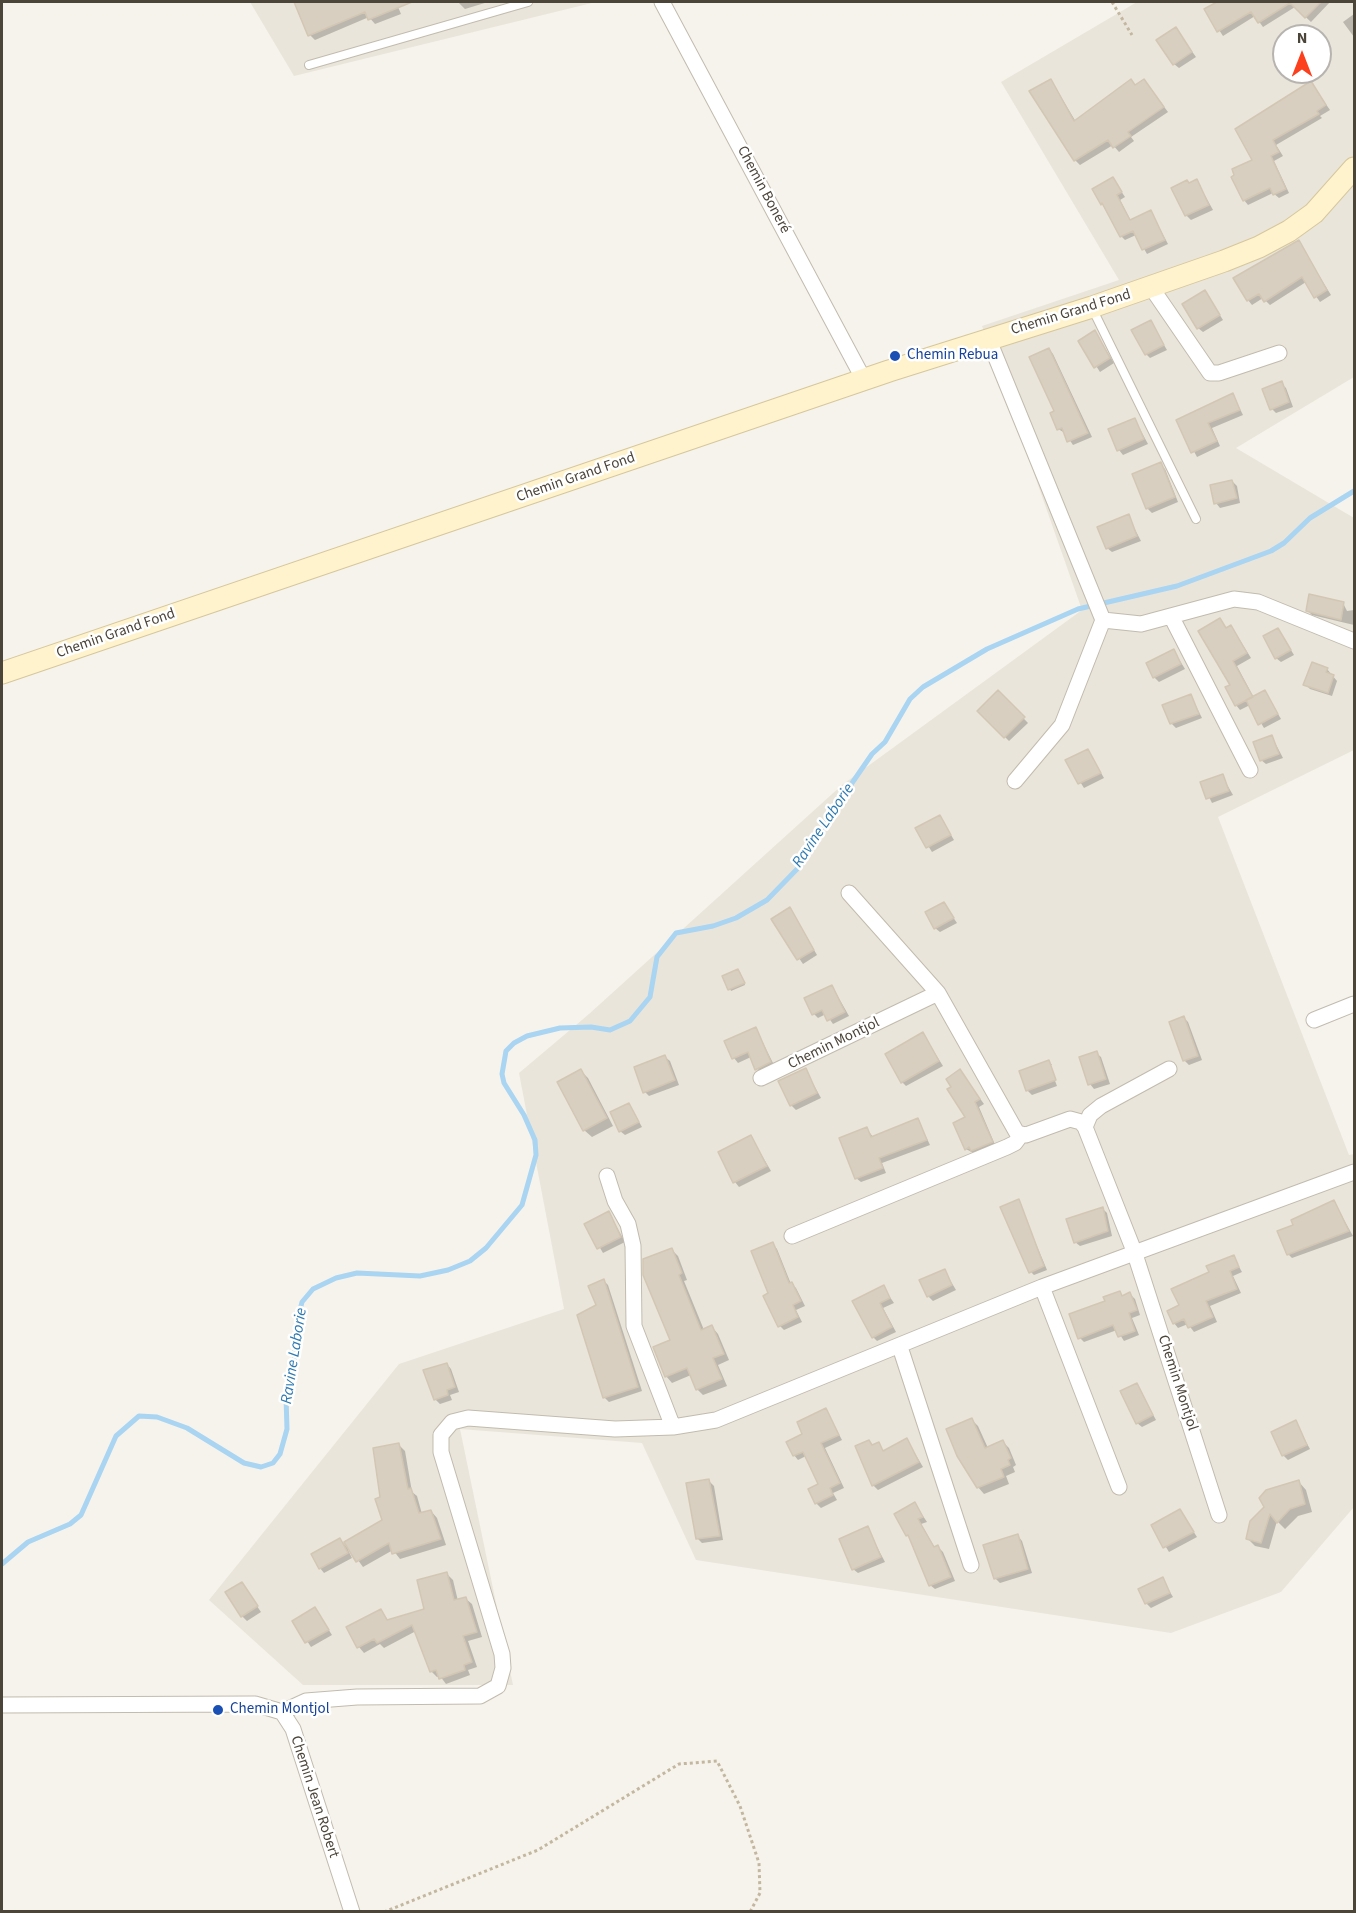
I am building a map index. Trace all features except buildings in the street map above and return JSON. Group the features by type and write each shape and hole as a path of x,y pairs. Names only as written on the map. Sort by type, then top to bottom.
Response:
{"street":[{"name":"Chemin Boneré","path":"662,2 864,380"},
{"name":"Chemin Grand Fond","path":"2,673 988,338 1092,308 1259,247 1289,231 1314,213 1354,168"},
{"name":"Chemin Grand Fond","path":"1151,287 1210,373 1219,373 1279,353"},
{"path":"988,338 1101,616 1062,725 1015,781"},
{"path":"1101,616 1141,624 1234,599 1258,602 1354,641"},
{"path":"1171,616 1250,770"},
{"path":"849,893 938,993 1011,1126 1021,1136"},
{"name":"Chemin Montjol","path":"761,1078 938,993"},
{"path":"1314,1020 1354,1004"},
{"path":"792,1236 1007,1147 1021,1136 1064,1119 1075,1119 1085,1127 1090,1115 1101,1106 1169,1069"},
{"name":"Chemin Montjol","path":"1085,1127 1134,1251 1219,1515"},
{"path":"2,1705 255,1704 282,1712 306,1701 357,1697 480,1696 498,1686 503,1668 502,1654 441,1452 441,1435 452,1422 468,1418 615,1429 673,1427 716,1420 1134,1251 1354,1172"},
{"path":"607,1176 615,1201 628,1224 633,1246 634,1326 673,1427"},
{"path":"1042,1287 1119,1487"},
{"path":"900,1347 971,1566"},
{"name":"Chemin Jean Robert","path":"282,1712 292,1729 352,1911"}],"lane":[{"path":"309,65 528,2"},
{"path":"1092,308 1196,519"}],"path":[{"path":"1112,2 1132,35"},
{"path":"384,1911 538,1850 679,1764 717,1761 740,1806 759,1863 760,1893 750,1911"}],"shaded area":[{"path":"250,2 596,2 294,76"},
{"path":"1137,2 1354,2 1354,377 1236,448 1354,518 1354,750 1218,817 1349,1155 1354,1154 1354,1507 1281,1592 1171,1633 696,1560 642,1443 460,1429 513,1685 303,1685 209,1600 399,1364 564,1309 519,1073 589,1014 842,785 1082,610 982,326 1119,280 1001,82"}],"waterway":[{"name":"Ravine Laborie","path":"2,1564 28,1542 70,1524 81,1515 116,1436 139,1416 157,1417 187,1428 244,1463 261,1467 273,1463 280,1454 287,1429 286,1397 294,1362 297,1322 302,1302 313,1289 336,1278 357,1273 420,1276 448,1270 470,1261 486,1248 522,1205 536,1155 535,1140 524,1115 504,1083 502,1074 506,1051 514,1043 527,1036 560,1028 591,1027 610,1030 630,1021 650,997 657,957 676,933 713,926 736,918 767,900 801,865 830,815 872,754 885,742 910,699 923,687 987,649 1078,609 1177,586 1271,551 1284,543 1310,518 1354,491"}],"place":[{"name":"Chemin Rebua","path":"895,356"},
{"name":"Chemin Montjol","path":"218,1710"}]}
